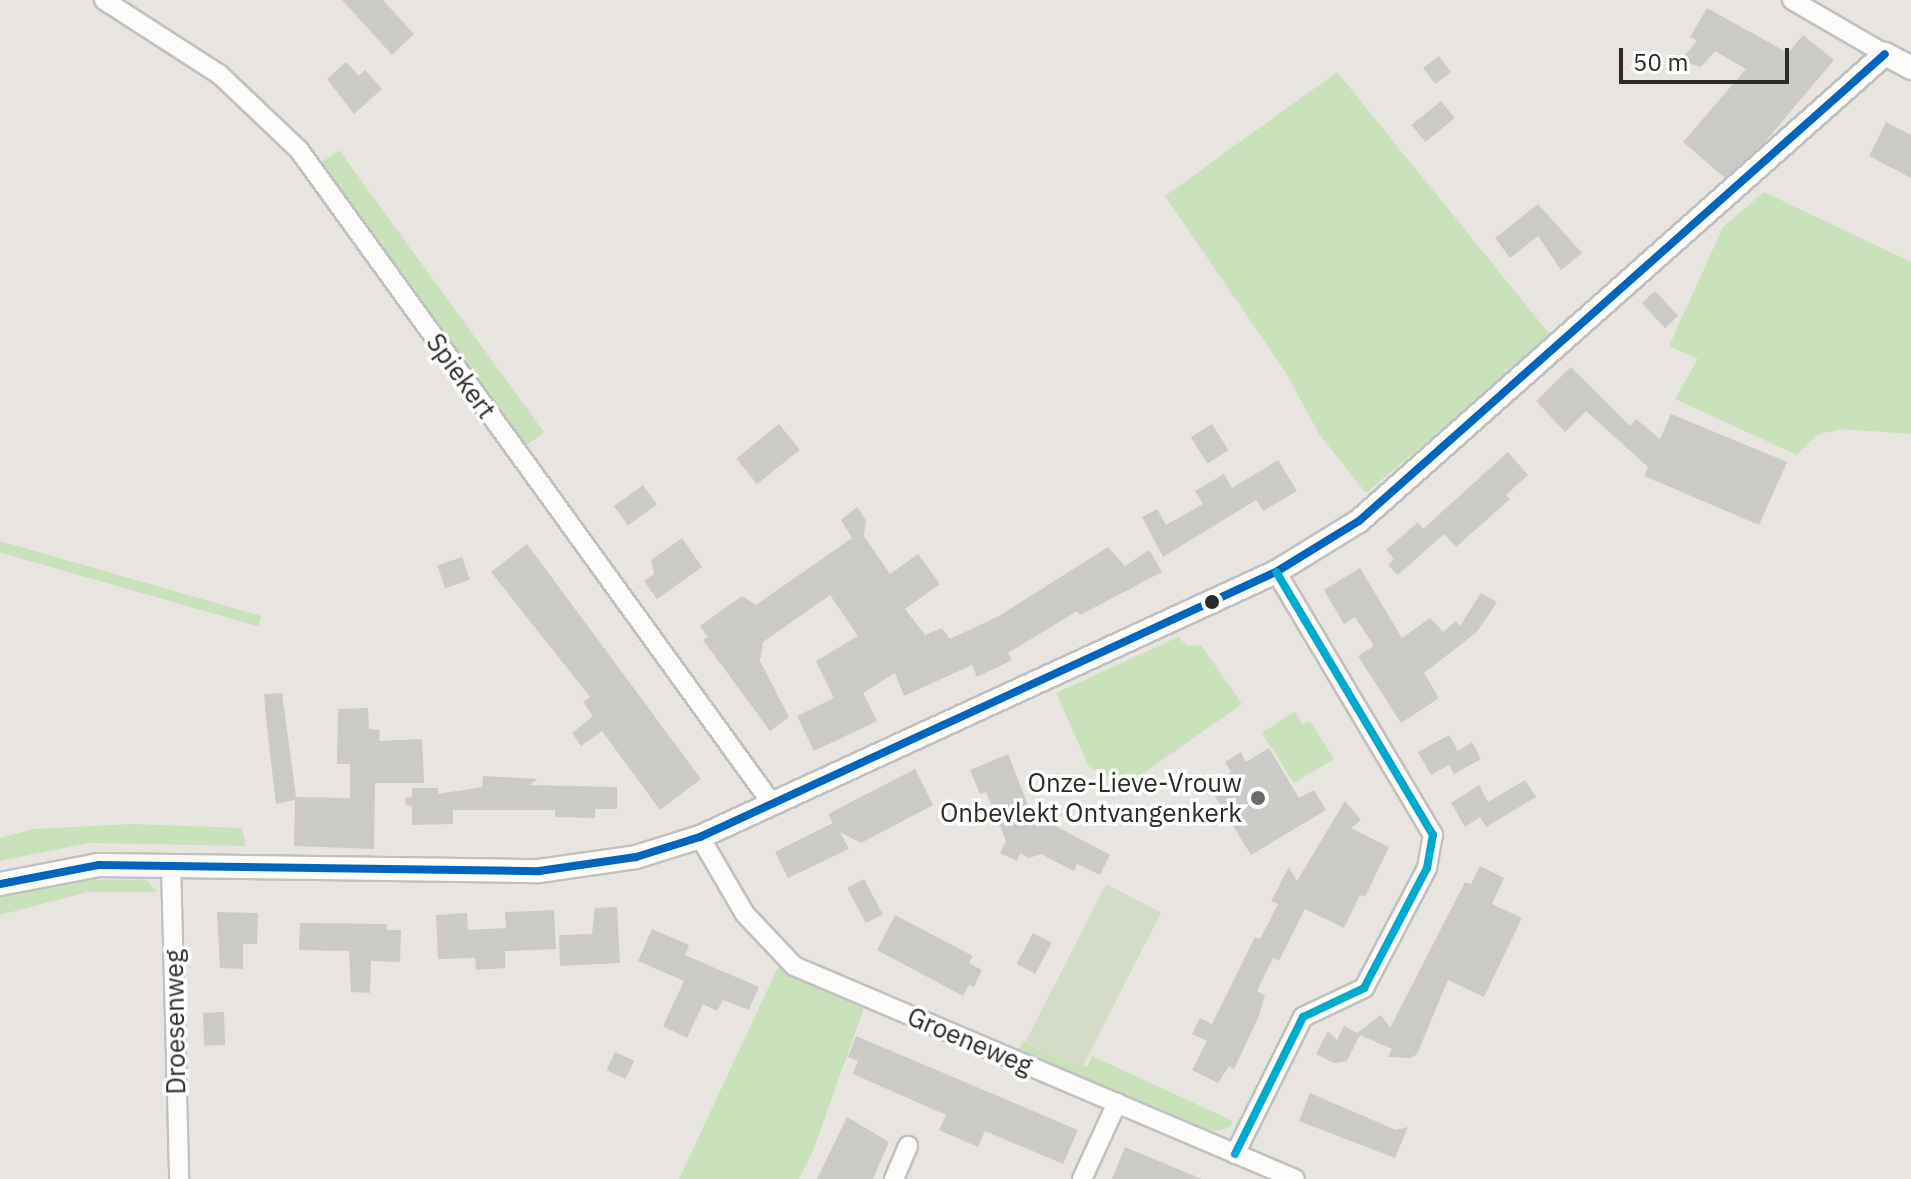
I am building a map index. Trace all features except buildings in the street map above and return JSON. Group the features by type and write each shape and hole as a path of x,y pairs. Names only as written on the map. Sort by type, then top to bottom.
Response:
{"street":[{"name":"Spiekert","path":"104,0 219,74 299,150 770,801"},
{"path":"1792,0 1911,68"},
{"path":"0,884 62,869 171,865 539,871 636,857 700,837 770,801 1276,572 1359,521 1885,54"},
{"path":"1235,1154 1303,1017 1364,988 1427,868 1433,835 1276,572"},
{"name":"Groeneweg","path":"700,837 745,914 794,966 1295,1179"},
{"name":"Droesenweg","path":"171,865 179,1179"},
{"path":"1082,1179 1117,1103"},
{"path":"894,1179 908,1146"}],"green space":[{"path":"1337,72 1552,337 1366,493 1319,434 1286,373 1165,196"},
{"path":"339,150 544,432 525,446 320,164"},
{"path":"1764,192 1911,262 1911,434 1840,429 1817,435 1797,455 1675,399 1698,359 1669,346 1723,227"},
{"path":"0,541 261,616 258,627 0,552"},
{"path":"1178,637 1188,646 1201,645 1242,704 1128,784 1089,767 1056,693"},
{"path":"1295,711 1302,724 1310,721 1334,759 1294,783 1262,733"},
{"path":"132,824 242,828 246,846 90,843 0,861 0,838 33,829"},
{"path":"74,879 147,880 157,892 88,892 0,915 0,897"},
{"path":"1106,884 1161,912 1080,1071 1025,1043"},
{"path":"779,965 827,993 864,1008 813,1151 799,1179 679,1179"},
{"path":"1023,1041 1087,1067 1092,1056 1233,1121 1230,1127 1207,1133 1018,1051"}],"transit line":[{"path":"0,884 99,865 539,871 636,857 700,837 1276,572 1359,521 1885,54"},
{"path":"1235,1154 1303,1017 1364,988 1427,868 1433,835 1276,572"}],"place":[{"name":"Onze-Lieve-Vrouw Onbevlekt Ontvangenkerk","path":"1258,798"}]}
